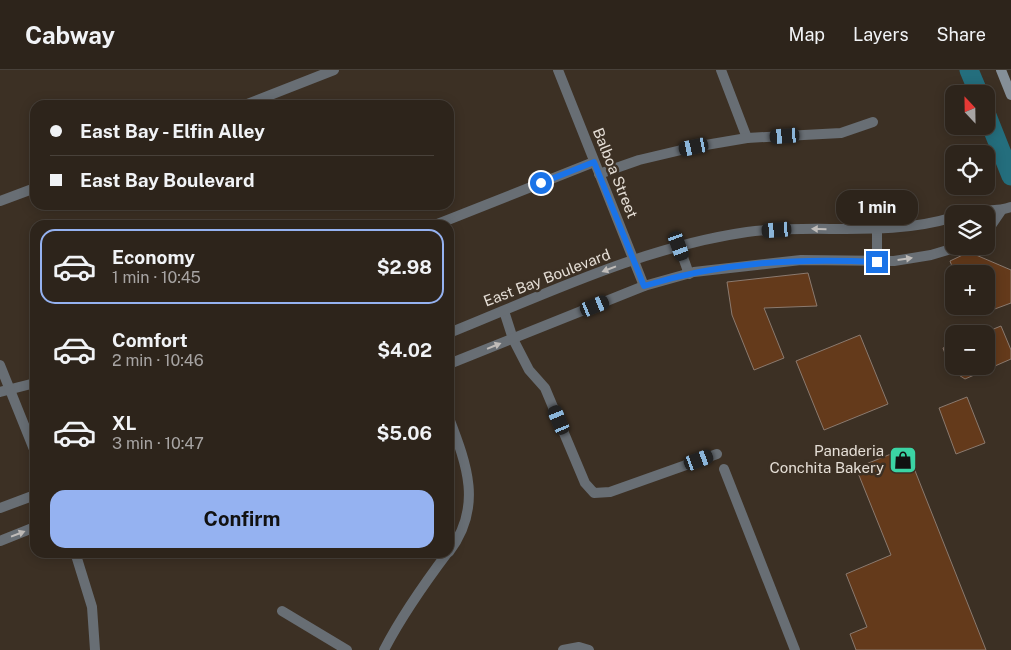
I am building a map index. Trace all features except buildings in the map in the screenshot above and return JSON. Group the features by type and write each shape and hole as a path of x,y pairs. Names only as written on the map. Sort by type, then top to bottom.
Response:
{"main road":[{"path":"1001,70 1011,95"}],"street":[{"path":"258,100 334,70"},
{"name":"Balboa Street","path":"558,70 644,286"},
{"path":"721,70 747,138"},
{"path":"599,174 667,152 747,138 841,133 873,122"},
{"path":"448,220 594,162"},
{"path":"0,201 30,190"},
{"path":"995,222 1006,209"},
{"name":"East Bay Boulevard","path":"454,331 633,260 679,246 767,230 877,230 912,227 945,219"},
{"path":"877,230 877,262"},
{"path":"679,246 689,274"},
{"path":"454,362 644,286 689,274 801,260 877,262 928,256 945,251"},
{"path":"504,311 513,338 529,370 545,388 585,483 594,493 610,492 717,454"},
{"path":"0,365 5,391 30,442"},
{"path":"5,391 30,384"},
{"path":"454,430 465,458 469,486 469,506 464,525 454,542"},
{"path":"724,469 795,650"},
{"path":"0,508 30,497"},
{"path":"0,541 30,529"},
{"path":"77,558 92,607 96,650"},
{"path":"384,650 396,626 443,558"},
{"path":"282,611 347,650"},
{"path":"563,650 579,647 589,650"}],"waterway":[{"path":"969,70 975,85"},
{"path":"995,135 1011,176"}],"place":[{"name":"Panaderia Conchita Bakery","path":"903,460"}],"route":[{"path":"541,183 594,162 644,286 694,272 781,261 839,260 877,262"}]}
